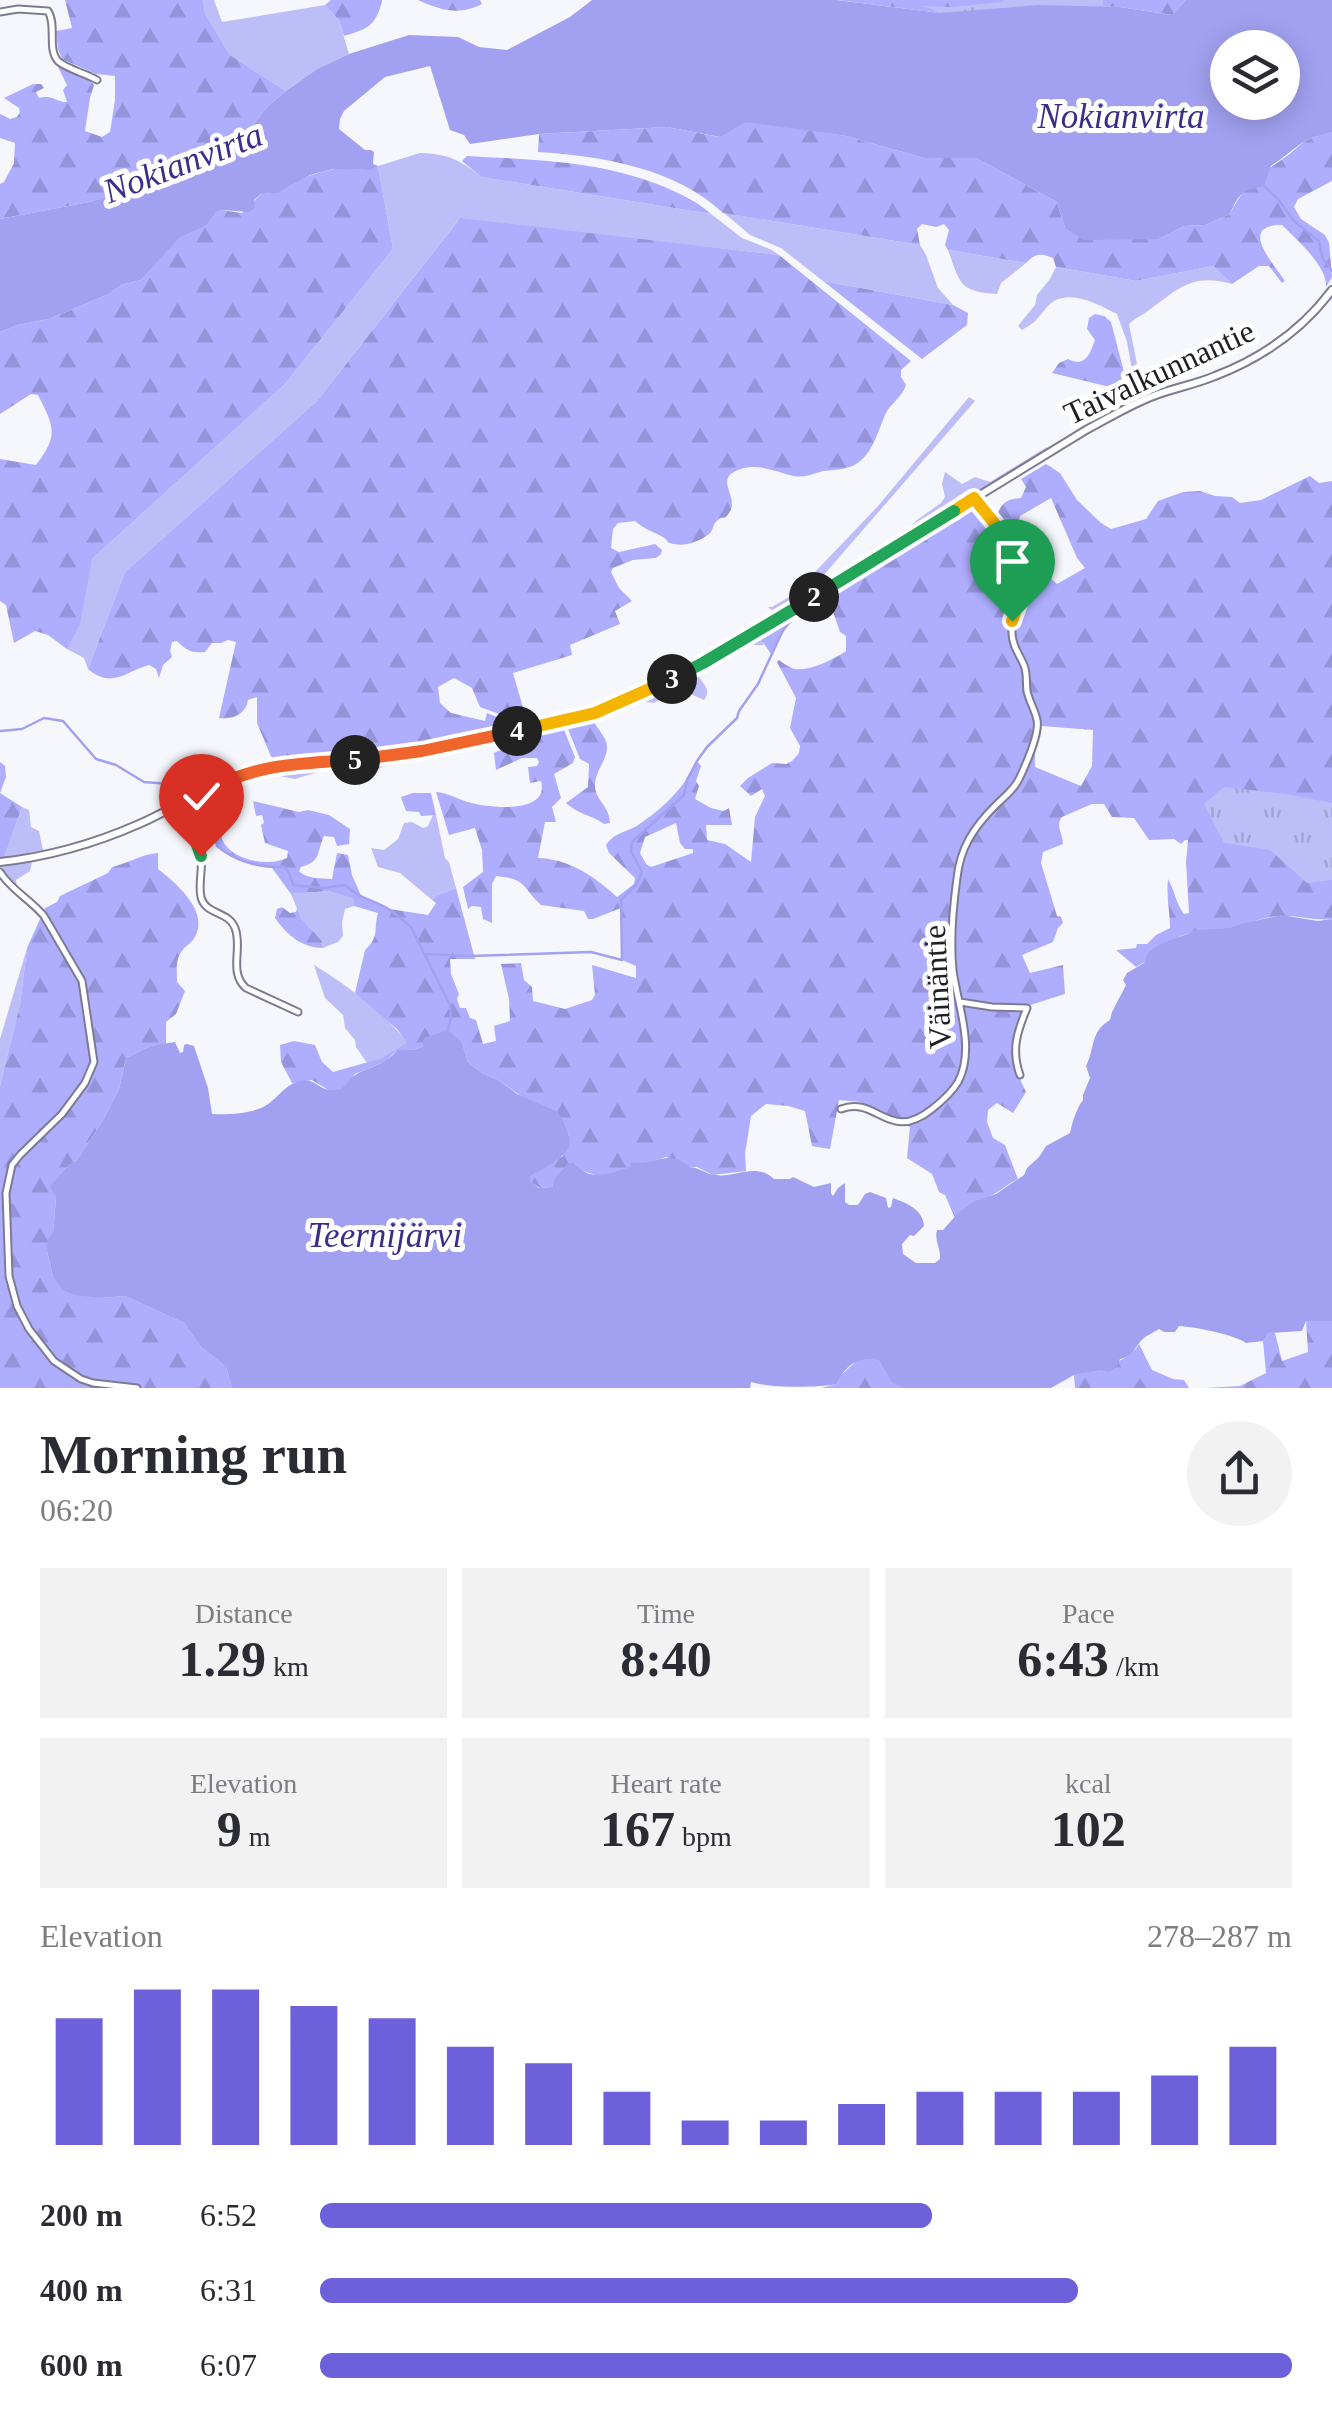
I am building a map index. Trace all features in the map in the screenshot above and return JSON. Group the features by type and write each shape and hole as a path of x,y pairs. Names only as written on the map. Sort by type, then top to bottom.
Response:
{"street":[{"path":"0,12 48,11 58,62 97,80"},
{"name":"Taivalkunnantie","path":"0,862 115,834 238,776 269,767 422,751 605,710 703,663 1086,430 1158,394 1213,377 1269,350 1299,328 1332,290"},
{"name":"Väinäntie","path":"841,1108 855,1105 903,1123 921,1117 958,1082 964,1066 963,1015 952,966 958,867 973,830 1016,785 1038,730 1027,694 1024,666 1012,634 1024,570 974,498"},
{"path":"182,803 201,856 201,897 206,908 231,920 236,930 236,972 240,982 298,1012"},
{"path":"0,872 6,883 40,912 82,981 94,1062 62,1114 20,1155 8,1178 6,1248 12,1290 29,1329 66,1372 92,1383 137,1388"},
{"path":"960,1002 1028,1008 1014,1056 1020,1074"}],"green space":[{"path":"65,0 203,0 205,13 230,55 286,91 268,106 238,143 195,169 89,202 0,219 0,184 14,163 15,143 0,138 0,114 10,119 20,112 4,98 41,84 44,88 36,92 39,98 67,102 63,90 67,85 57,65 86,76 94,85 85,131 102,137 110,132 115,76 96,74 62,59 56,31 72,28"},
{"path":"203,0 214,0 222,22 325,5 339,20 349,54 317,69 286,91 230,55 205,13"},
{"path":"331,0 382,2 369,25 344,36 339,20 325,5"},
{"path":"418,0 480,0 482,4 450,10"},
{"path":"838,0 1186,0 1172,15 1120,7 1038,5 940,13"},
{"path":"1004,0 1103,0 1103,8 936,13 919,6 951,7"},
{"path":"746,121 846,136 924,158 976,158 1057,202 1065,228 1159,239 1184,226 1205,225 1230,214 1260,176 1305,141 1332,132 1332,181 1298,199 1294,207 1301,219 1325,235 1332,277 1326,287 1317,263 1282,225 1262,231 1260,238 1285,281 1282,283 1269,266 1259,266 1232,284 1213,266 1136,281 1056,267 1053,258 1045,255 1026,263 948,250 945,245 949,230 944,224 922,224 917,229 920,245 723,213 683,185 636,167 538,152 539,134 667,127 719,137"},
{"path":"420,153 453,159 481,177 711,214 742,238 779,255 459,219 317,401 125,572 88,669 84,658 67,649 92,559 285,384 393,249 378,166"},
{"path":"467,156 567,163 616,171 665,187 711,214 481,177 462,161"},
{"path":"378,166 393,249 285,384 92,559 80,624 67,649 35,631 14,643 6,605 0,601 0,459 36,465 52,431 38,395 31,394 0,414 0,332 49,319 109,294 121,285 141,280 180,236 206,226 221,210 242,213 261,194 280,191 318,173"},
{"path":"724,213 920,245 938,288 953,305 823,281 781,248 750,235"},
{"path":"460,218 779,255 911,361 901,370 906,385 887,411 871,448 854,465 801,476 754,467 732,473 727,483 732,507 702,539 674,544 635,521 618,523 613,529 611,548 619,552 655,544 661,554 613,568 611,572 619,588 632,601 615,611 620,624 570,645 572,655 513,673 528,725 513,728 499,714 480,707 472,688 454,678 438,687 440,703 451,713 485,721 487,713 509,729 372,755 273,761 257,723 257,697 248,700 238,715 219,718 236,642 212,643 200,652 172,642 172,657 163,665 159,678 156,669 149,665 111,678 88,669 125,572 317,401"},
{"path":"948,250 1026,263 1001,283 997,294 984,293 963,284"},
{"path":"1213,266 1232,284 1207,280 1187,285 1129,324 1138,369 1132,370 1117,314 1086,300 1061,298 1022,330 1018,326 1056,267 1136,281"},
{"path":"823,281 953,305 968,313 967,325 922,359"},
{"path":"1095,314 1111,322 1124,372 1138,369 1158,388 1136,396 1132,387 1110,387 1052,373 1059,363 1068,359 1083,361 1089,355 1095,340 1087,329 1089,318"},
{"path":"969,397 975,401 822,577 824,581 902,535 941,503 945,497 945,472 962,484 975,477 990,482 1047,447 1048,451 777,615 768,607 794,594 878,506"},
{"path":"1046,464 1060,473 1077,500 1111,529 1146,519 1158,501 1183,492 1232,497 1240,503 1261,500 1310,476 1319,483 1332,481 1332,919 1277,916 1229,929 1188,934 1136,967 1116,950 1147,944 1170,928 1168,879 1181,910 1189,913 1188,840 1181,844 1174,839 1149,840 1134,818 1112,817 1104,804 1092,804 1062,817 1059,826 1063,844 1043,852 1041,863 1057,916 1063,923 1053,942 1022,955 1030,973 1063,965 1065,994 1027,1006 1013,1049 1026,1092 1013,1113 997,1103 988,1110 987,1122 993,1138 1005,1145 1018,1179 955,1218 932,1174 907,1158 910,1127 860,1102 839,1100 830,1149 812,1146 805,1111 766,1104 751,1116 746,1171 713,1175 666,1157 602,1177 580,1170 574,1163 563,1169 552,1187 540,1188 529,1181 530,1175 563,1156 569,1135 564,1127 468,1062 462,1043 439,1035 425,1038 422,1047 397,1050 386,1061 355,1074 348,1085 337,1090 330,1091 312,1080 292,1083 281,1062 280,1045 294,1041 315,1045 322,1062 333,1072 379,1059 407,1043 397,1029 355,993 378,913 354,906 353,899 328,891 291,894 272,868 230,856 214,843 204,823 196,828 188,804 194,801 221,823 222,839 233,853 261,862 287,858 288,851 265,843 262,815 256,816 253,801 329,815 350,829 349,844 337,846 334,837 324,836 315,859 299,871 310,877 332,879 337,853 348,855 362,898 390,909 428,915 436,903 432,900 456,888 475,959 450,959 457,999 460,1008 466,1008 470,1018 476,1020 483,1044 496,1041 494,1026 510,1021 501,964 521,963 524,980 532,987 533,1001 565,1009 592,1000 592,965 636,978 636,966 622,960 621,908 588,919 584,911 541,905 519,881 496,876 492,884 492,923 483,919 481,907 468,909 463,887 483,872 482,850 475,828 449,835 436,792 489,806 527,804 541,792 541,781 530,783 528,767 537,766 537,758 522,758 496,770 494,753 528,741 526,732 562,725 575,757 573,763 554,774 561,798 552,807 556,822 545,822 538,858 580,870 617,897 634,884 635,878 609,853 606,845 665,804 697,761 701,766 695,799 711,808 729,808 732,825 706,825 707,840 725,844 751,862 755,817 765,796 762,789 751,796 740,786 772,763 792,761 800,746 790,728 796,698 777,662 795,669 808,668 846,651 846,636 840,632 823,598 793,621 771,654 760,638 762,633 956,514 975,508 997,516 1006,502 1021,498 1026,487 1021,479","holes":["1051,498 1085,568 1057,584 1016,532 1020,516","1042,726 1093,730 1092,766 1081,786 1035,767 1035,749","676,823 680,843 685,849 693,849 693,853 651,867 640,853 645,837"]},
{"path":"762,633 764,645 747,645 698,675 707,690 704,700 684,691 688,680 672,686 654,703 623,707 595,723 592,717 697,674 703,666"},
{"path":"592,717 607,746 595,785 609,817 610,823 604,824 566,803 588,787 589,764 580,759 566,724"},
{"path":"418,755 379,769 328,769 295,779 269,774 262,780 247,779 244,786 241,778 276,768"},
{"path":"0,762 5,766 6,777 0,793"},
{"path":"1224,787 1332,803 1332,880 1307,883 1270,850 1224,843 1204,804"},
{"path":"0,793 22,807 4,858 0,859"},
{"path":"431,793 436,815 406,811 401,797"},
{"path":"22,807 29,810 31,827 39,831 43,850 4,858"},
{"path":"433,815 456,888 432,900 400,873 378,867 371,848 384,850 398,839 404,823 412,822 423,828"},
{"path":"158,853 158,869 190,900 198,920 193,940 177,962 177,982 185,991 176,1014 166,1022 166,1044 150,1046 126,1058 119,1089 102,1122 77,1160 51,1186 56,1198 47,1251 53,1277 101,1298 125,1296 184,1323 200,1346 226,1367 232,1388 0,1388 0,1086 20,1004 27,948 45,908 60,896 108,873 112,867"},
{"path":"32,861 30,871 16,880 17,888 4,876 1,867"},
{"path":"328,891 353,899 354,906 345,909 343,936 323,948 322,941 301,918 291,894"},
{"path":"282,907 290,913 297,908 323,948 302,943 285,930 275,918 277,909"},
{"path":"27,948 20,1004 0,1086 0,1039"},
{"path":"314,965 364,1000 408,1043 367,1063 345,1028 343,1015 325,998"},
{"path":"1306,1321 1332,1321 1332,1388 1205,1388 1240,1386 1266,1373 1263,1341 1269,1333 1275,1333 1282,1361 1308,1352"},
{"path":"1139,1344 1152,1370 1184,1380 1189,1388 1075,1388 1074,1375 1119,1361"},
{"path":"860,1358 879,1361 892,1381 903,1388 821,1388 837,1384 840,1376"}],"water":[{"name":"Nokianvirta","path":"592,0 837,0 940,13 1038,5 1120,7 1172,15 1186,0 1332,0 1332,132 1298,146 1271,166 1264,186 1242,194 1230,214 1205,225 1184,226 1159,239 1084,240 1065,228 1057,202 976,158 924,158 846,136 746,122 720,137 667,127 539,134 470,144 464,135 450,130 430,66 385,77 344,111 339,129 365,150 374,152 373,164 378,166 310,175 278,193 261,194 249,212 221,210 206,226 180,237 141,280 121,285 109,294 49,319 0,332 0,219 89,202 195,169 238,143 268,106 286,91 317,69 349,54 409,35 458,37 479,47 507,50 570,17"},
{"name":"Teernijärvi","path":"1281,915 1318,921 1332,919 1332,1321 1306,1321 1302,1331 1269,1333 1263,1341 1246,1343 1194,1328 1179,1326 1175,1332 1159,1329 1120,1359 1110,1372 1074,1375 1051,1388 903,1388 892,1382 879,1361 866,1359 849,1367 837,1384 817,1386 751,1382 750,1388 232,1388 226,1367 200,1346 184,1323 125,1296 74,1295 63,1290 53,1277 47,1251 56,1198 50,1186 77,1160 102,1122 119,1089 126,1058 150,1046 175,1042 180,1053 184,1045 194,1046 212,1114 232,1114 265,1106 302,1080 340,1089 397,1050 422,1047 424,1038 448,1030 462,1043 468,1062 482,1073 558,1112 570,1143 557,1160 530,1176 539,1188 552,1187 568,1163 586,1173 600,1175 630,1167 631,1162 667,1158 715,1175 753,1171 774,1179 793,1177 814,1187 831,1183 833,1196 845,1183 845,1202 849,1205 858,1205 870,1192 886,1198 888,1208 893,1198 917,1211 924,1226 902,1244 903,1254 916,1263 935,1263 940,1259 937,1230 943,1230 975,1201 996,1194 1024,1175 1046,1146 1070,1133 1090,1078 1086,1066 1094,1041 1099,1029 1110,1020 1126,985 1123,980 1127,973 1144,963 1148,953 1160,944 1198,930 1230,928"}],"waterway":[{"path":"1264,186 1294,221 1319,241 1322,257 1332,271"},
{"path":"425,954 591,952 622,960 621,900 642,872 631,851 632,842 684,795 697,761 737,718 783,630 806,606"},
{"path":"0,731 22,729 44,718 63,721 96,759 116,765 144,782 169,784 188,795"},
{"path":"191,803 215,824 217,846 233,856 257,865 284,867 293,885 345,885 390,910 411,927 450,1005 448,1030"}],"route":[{"path":"201,856 182,803 212,787 269,767 422,751 605,710 703,663 974,498 1024,570 1024,584 1012,621"}]}
